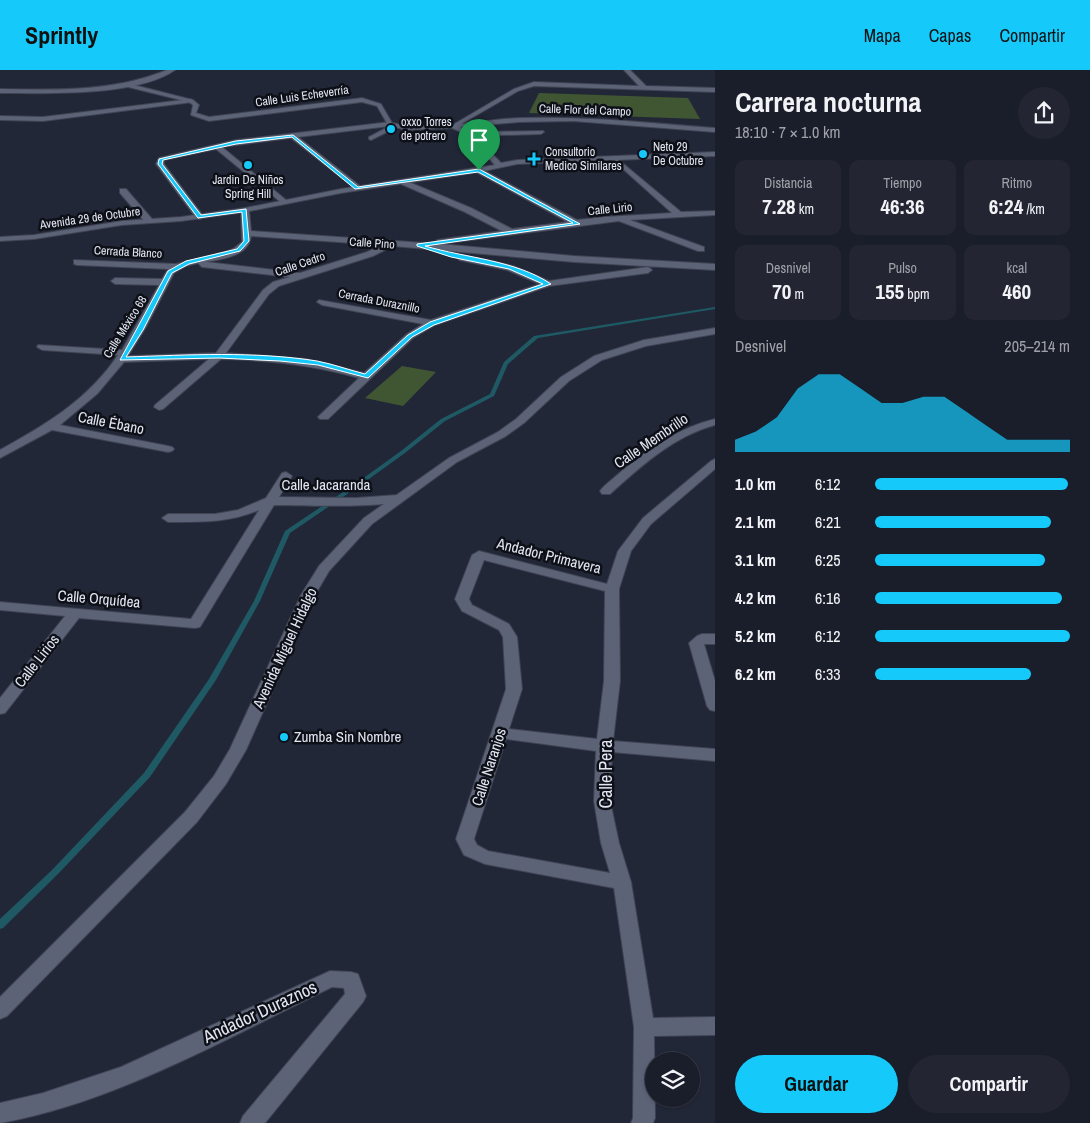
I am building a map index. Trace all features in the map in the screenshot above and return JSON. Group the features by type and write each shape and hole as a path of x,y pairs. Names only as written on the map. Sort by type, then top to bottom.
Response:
{"street":[{"path":"0,91 71,91 126,85 154,78 172,70"},
{"path":"627,70 646,89"},
{"path":"200,217 160,161 168,157 217,146 293,136 393,125 421,129 454,126 516,90 534,84 715,90"},
{"path":"126,85 191,102"},
{"name":"Calle Luis Echeverría","path":"191,102 196,105 193,114 209,119 351,100 367,100 379,105 393,125"},
{"path":"0,118 42,119 191,102"},
{"name":"Calle Flor del Campo","path":"454,126 518,120 573,119 715,130"},
{"path":"371,138 393,125"},
{"path":"454,126 470,134 499,165"},
{"path":"470,134 541,132"},
{"path":"293,136 357,188"},
{"path":"217,146 282,202"},
{"name":"Avenida 29 de Octubre","path":"0,239 34,237 122,223 200,217 357,188 526,161 714,155"},
{"path":"614,158 678,214"},
{"path":"479,170 578,224"},
{"path":"404,182 468,210 511,232"},
{"path":"123,192 150,221"},
{"path":"245,210 247,233"},
{"name":"Calle Lirio","path":"418,245 617,218 715,213"},
{"path":"617,218 701,249"},
{"name":"Calle Pino","path":"247,233 390,245 418,245 513,255 676,266 715,266"},
{"name":"Calle México 68","path":"0,455 77,407 104,381 124,356 140,330 170,272 188,262 238,250 246,241 247,233"},
{"name":"Calle Cedro","path":"219,356 266,292 276,284 370,254 390,245"},
{"path":"418,245 451,255 510,268 548,284"},
{"name":"Cerrada Blanco","path":"77,262 177,267"},
{"path":"188,262 303,275"},
{"name":"Calle Pino","path":"324,417 410,336 432,324 548,284 676,266"},
{"path":"115,281 166,282"},
{"name":"Cerrada Duraznillo","path":"322,302 432,324"},
{"name":"Avenida Miguel Hidalgo","path":"0,1010 191,817 220,780 238,750 304,603 324,569 368,521 453,460 502,434 520,421 565,379 598,358 644,343 715,331"},
{"path":"42,347 124,356 219,356 280,359 318,363 366,376"},
{"path":"159,407 219,356"},
{"name":"Calle Membrillo","path":"606,491 633,468 692,428 715,422"},
{"name":"Calle Ébano","path":"48,426 168,449"},
{"name":"Calle Pera","path":"642,1123 644,1118 644,1027 622,882 610,843 602,801 604,746 612,681 612,588 625,551 647,522 664,504 715,463"},
{"path":"276,501 286,476"},
{"name":"Calle Jacaranda","path":"168,518 215,518 242,513 276,501 356,502 397,499"},
{"name":"Calle Orquídea","path":"0,606 195,624 276,501"},
{"name":"Andador Primavera","path":"479,556 612,588"},
{"name":"Calle Naranjos","path":"479,556 462,599 467,608 504,627 510,638 514,689 465,840 470,850 486,856 622,882"},
{"name":"Calle Lirios","path":"0,709 74,614"},
{"path":"715,639 702,639 696,643 715,706"},
{"path":"501,733 604,746 715,754"},
{"name":"Andador Duraznos","path":"0,1113 39,1106 132,1073 330,979 351,980 356,996 251,1123"},
{"path":"644,1027 715,1026"}],"green space":[{"path":"539,93 688,98 700,119 529,113"},
{"path":"402,366 436,372 403,406 365,398"}],"waterway":[{"path":"0,925 55,872 147,775 212,680 257,601 287,532 360,483 443,420 492,395 506,363 536,337 715,308"}],"place":[{"name":"oxxo Torres de potrero","path":"391,129"},
{"name":"Neto 29 De Octubre","path":"643,154"},
{"name":"Consultorio Medico Similares","path":"534,159"},
{"name":"Jardin De Niños Spring Hill","path":"248,165"},
{"name":"Zumba Sin Nombre","path":"284,737"}],"route":[{"path":"293,136 357,188 479,170 578,224 418,245 451,255 510,268 548,284 432,324 410,336 366,376 318,363 280,359 219,356 122,359 154,306 170,272 188,262 229,254 238,250 246,241 245,210 200,217 160,164 161,160 175,155 236,142 293,136"}]}
